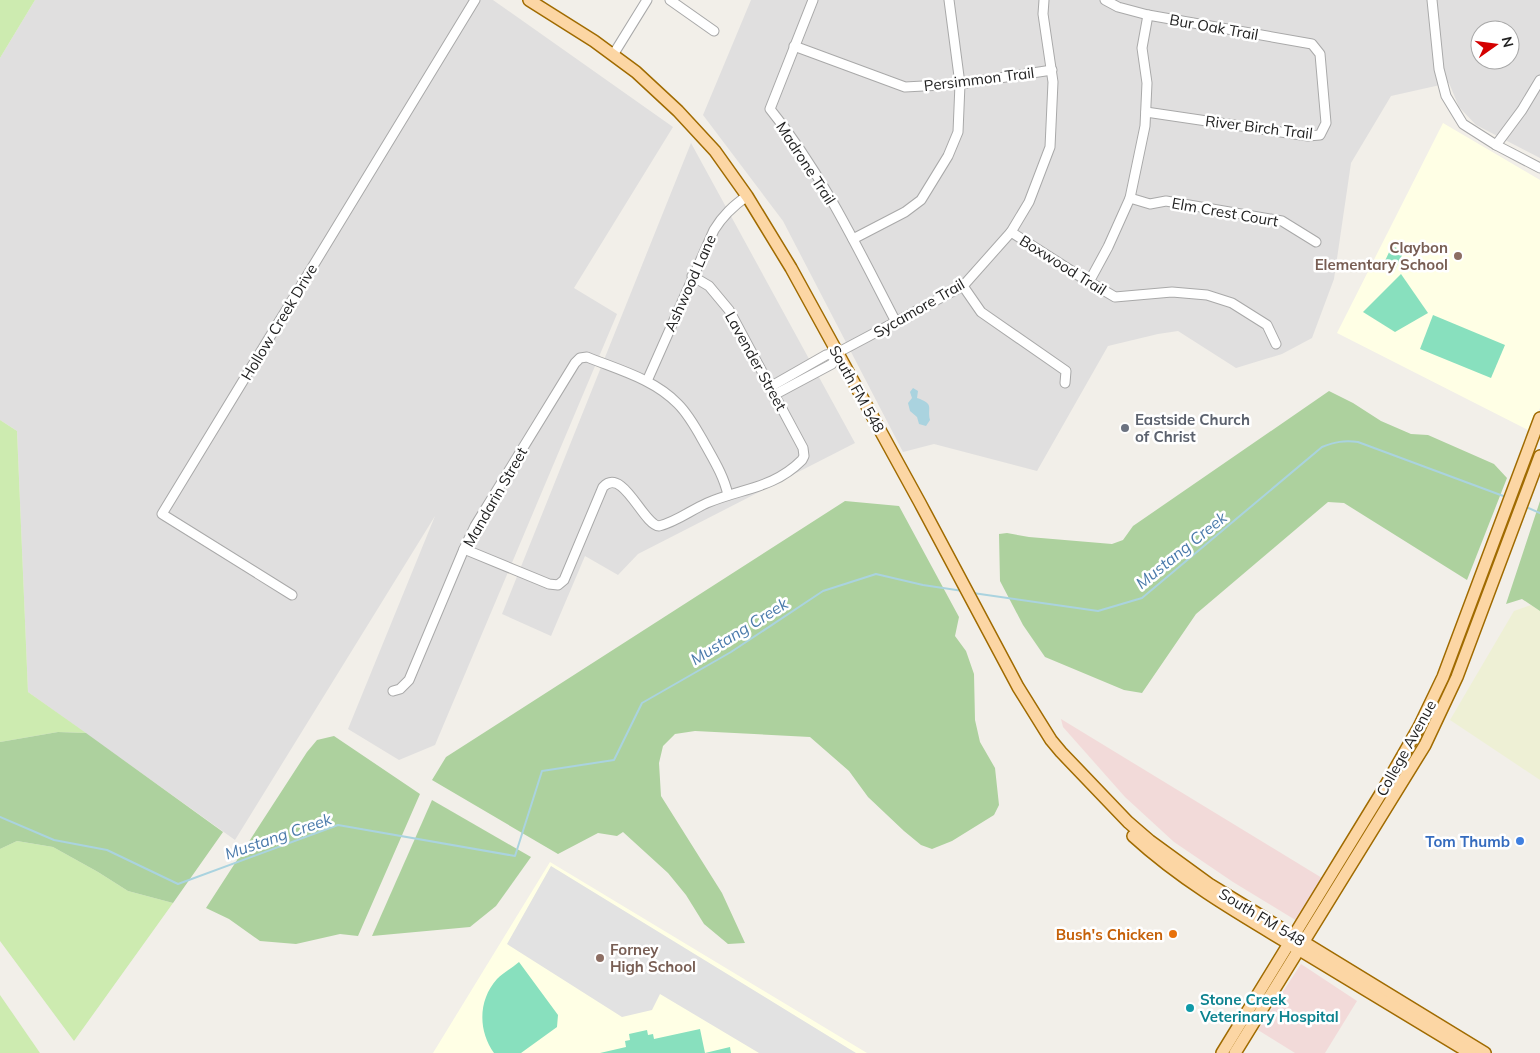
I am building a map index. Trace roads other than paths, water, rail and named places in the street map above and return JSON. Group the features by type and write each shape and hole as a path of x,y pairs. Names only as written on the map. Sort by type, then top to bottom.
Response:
{"main road":[{"name":"South FM 548","path":"529,0 636,72 678,111 709,144 747,196 791,268 1030,707 1061,752 1063,760 1111,815 1168,867 1485,1053"},
{"name":"College Avenue","path":"1235,1053 1419,727 1443,677 1540,418"},
{"name":"College Avenue","path":"1222,1053 1297,943 1425,746 1457,677 1540,456"},
{"path":"1478,585 1490,589"},
{"name":"South FM 548","path":"1297,943 1470,1053"}],"street":[{"name":"Hollow Creek Drive","path":"292,595 162,514 475,0"},
{"path":"613,55 647,0"},
{"path":"670,0 714,32"},
{"name":"Madrone Trail","path":"813,0 770,109 794,138 853,239 896,322"},
{"path":"853,239 905,212 921,200 948,156 958,132 960,84 948,0"},
{"name":"Sycamore Trail","path":"772,391 826,355 838,354 963,286 1011,232 1029,202 1050,147 1053,82 1043,14 1044,0"},
{"name":"Bur Oak Trail","path":"1105,0 1118,7 1148,15 1312,44 1320,54"},
{"path":"1432,0 1439,69 1446,96 1463,124 1496,145 1540,168"},
{"path":"1089,282 1108,248 1130,198 1145,126 1147,83 1142,48 1148,15"},
{"name":"Persimmon Trail","path":"794,46 905,87 960,84 1052,70"},
{"name":"River Birch Trail","path":"1146,112 1308,136 1320,135 1326,123 1320,54"},
{"path":"1496,145 1522,110 1540,80"},
{"name":"Ashwood Lane","path":"647,381 714,230 732,206 747,196"},
{"name":"Elm Crest Court","path":"1130,198 1150,204 1166,201 1282,221 1316,242"},
{"name":"Boxwood Trail","path":"1011,232 1115,297 1172,292 1207,295 1232,303 1267,325 1276,344"},
{"name":"Lavender Street","path":"692,276 710,286 723,301 803,448 804,456 798,464 767,484 728,495"},
{"path":"963,286 982,312 1066,371 1066,382"},
{"name":"Mandarin Street","path":"393,691 400,689 409,680 475,526 575,362 580,358 587,357 647,381"},
{"path":"464,549 550,584 558,585 564,580 603,487 609,482 618,484 631,496 654,526 664,525 697,507 728,495 722,474 690,419 670,396 647,381"}],"water":[{"path":"913,388 918,391 917,398 926,402 929,406 930,420 926,426 919,424 917,417 910,411 908,403 912,398 910,392"}],"waterway":[{"name":"Mustang Creek","path":"973,593 1098,611 1142,598 1322,447 1340,442 1358,442 1506,497"},
{"name":"Mustang Creek","path":"1526,507 1540,513"},
{"name":"Mustang Creek","path":"0,817 54,840 107,850 178,884 338,825 515,856 542,771 614,760 642,703 731,652 823,591 876,574 923,585 963,591"}],"place":[{"name":"Claybon Elementary School","path":"1458,256"},
{"name":"Eastside Church of Christ","path":"1125,428"},
{"name":"Tom Thumb","path":"1520,841"},
{"name":"Bush's Chicken","path":"1173,934"},
{"name":"Forney High School","path":"600,958"},
{"name":"Stone Creek Veterinary Hospital","path":"1190,1008"}]}
